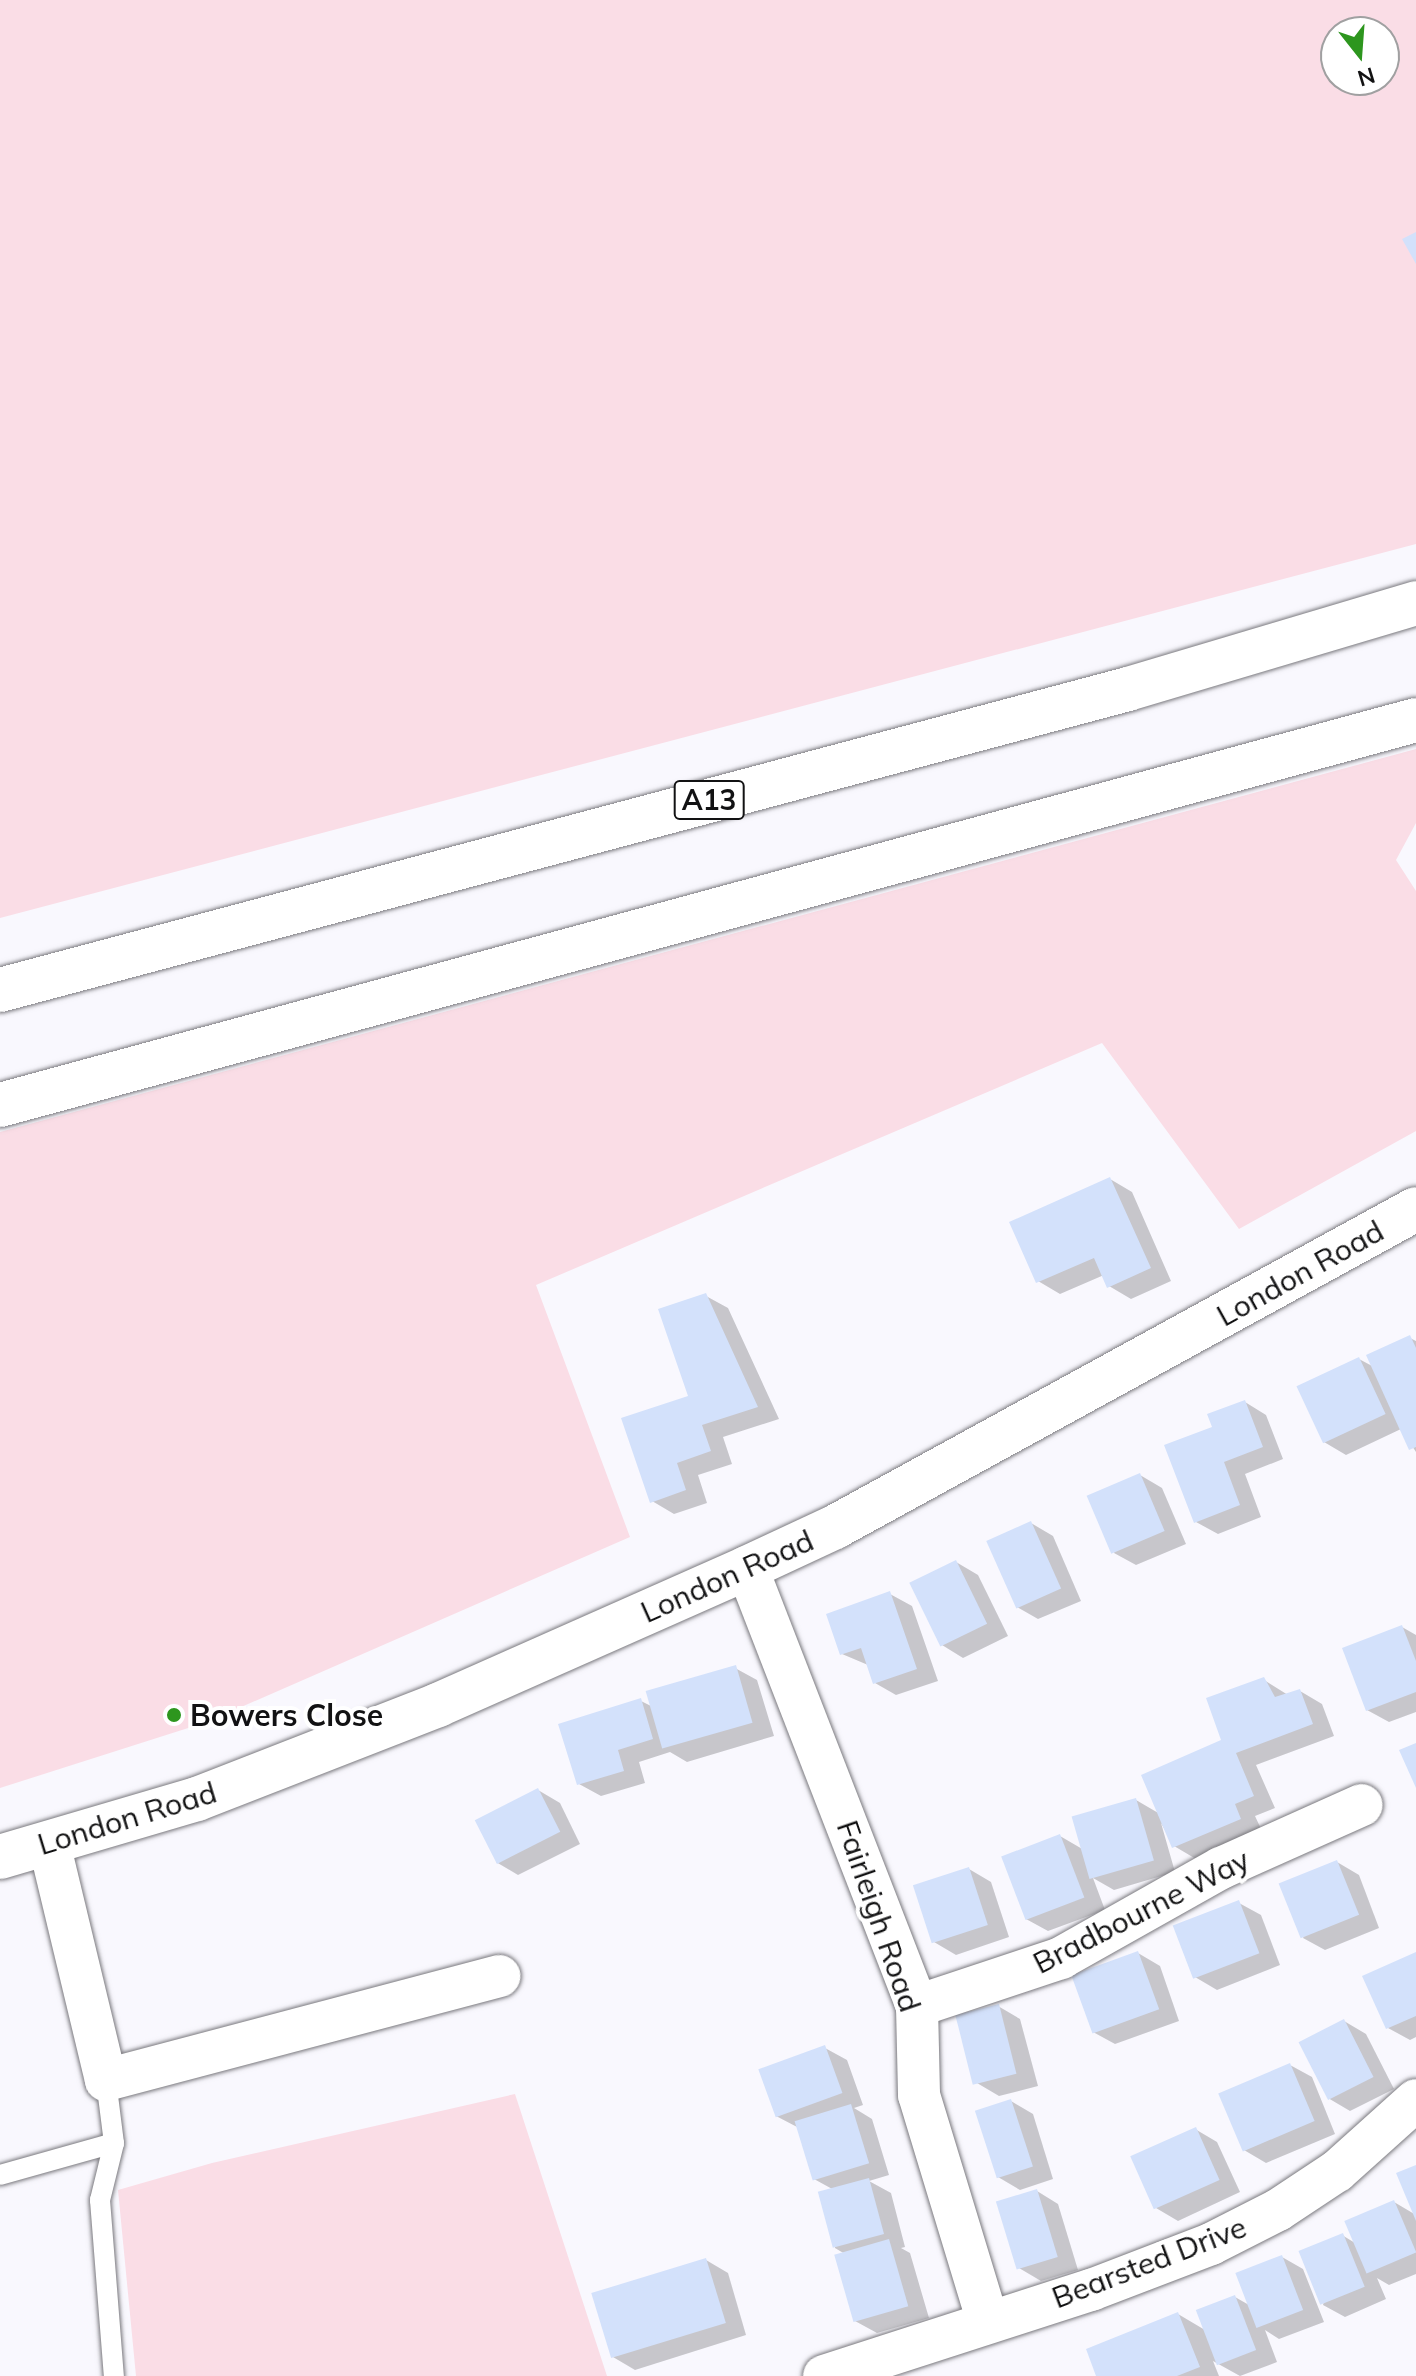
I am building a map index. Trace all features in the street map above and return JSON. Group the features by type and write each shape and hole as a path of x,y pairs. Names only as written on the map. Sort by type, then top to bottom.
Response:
{"main road":[{"name":"A13","path":"0,990 1128,689 1416,603"},
{"path":"0,1105 1416,720"},
{"name":"London Road","path":"0,1857 197,1799 410,1716 747,1568 849,1520 1416,1209"}],"street":[{"name":"Fairleigh Road","path":"747,1568 917,2006 919,2095 987,2319"},
{"name":"Bradbourne Way","path":"917,2006 1061,1958 1221,1868 1362,1805"},
{"path":"49,1843 106,2080 499,1976"},
{"name":"Bearsted Drive","path":"824,2376 987,2319 1091,2290 1211,2244 1278,2210 1337,2171 1416,2100"}],"lane":[{"path":"106,2080 114,2143 100,2200 114,2376"},
{"path":"0,2175 114,2143"}],"shaded area":[{"path":"0,0 1416,0 1416,544 0,918"},
{"path":"1416,749 1416,823 1396,860 1416,891 1416,1131 1239,1229 1102,1043 536,1285 630,1537 207,1722 0,1788 0,1132"},
{"path":"515,2094 607,2376 136,2376 118,2190 212,2163"}],"building":[{"path":"1416,232 1416,264 1402,239"},
{"path":"1110,1177 1151,1268 1107,1288 1094,1258 1036,1283 1009,1222"},
{"path":"706,1293 758,1407 702,1425 711,1451 677,1463 686,1490 650,1503 621,1418 688,1396 658,1309"},
{"path":"1410,1335 1416,1348 1416,1447 1409,1450 1366,1355"},
{"path":"1359,1357 1386,1414 1323,1443 1296,1386"},
{"path":"1245,1400 1263,1447 1224,1462 1240,1505 1194,1523 1164,1445 1212,1427 1207,1414"},
{"path":"1140,1473 1165,1531 1111,1554 1087,1496"},
{"path":"1031,1521 1061,1589 1016,1609 986,1541"},
{"path":"956,1560 987,1624 940,1647 909,1583"},
{"path":"890,1591 917,1669 873,1684 861,1648 840,1655 826,1614"},
{"path":"1402,1625 1416,1661 1416,1692 1366,1711 1342,1648"},
{"path":"736,1665 753,1723 662,1749 646,1691"},
{"path":"1264,1677 1275,1697 1300,1689 1313,1724 1236,1753 1254,1796 1235,1804 1241,1819 1172,1848 1141,1775 1221,1740 1206,1698"},
{"path":"641,1698 653,1739 618,1750 624,1771 577,1785 558,1724"},
{"path":"1416,1743 1416,1788 1399,1750"},
{"path":"538,1788 560,1832 497,1864 475,1820"},
{"path":"1136,1798 1154,1860 1090,1879 1072,1816"},
{"path":"1060,1834 1084,1897 1026,1920 1001,1857"},
{"path":"1337,1860 1359,1915 1301,1938 1279,1884"},
{"path":"969,1867 988,1925 932,1943 913,1885"},
{"path":"1239,1900 1259,1953 1193,1979 1173,1925"},
{"path":"1138,1951 1159,2009 1092,2034 1071,1975"},
{"path":"1416,1952 1416,2016 1386,2029 1362,1976"},
{"path":"999,2004 1016,2074 973,2085 955,2015"},
{"path":"1344,2019 1374,2077 1328,2100 1299,2042"},
{"path":"825,2045 842,2093 776,2117 758,2069"},
{"path":"1290,2063 1315,2121 1243,2151 1218,2093"},
{"path":"1011,2099 1033,2167 997,2178 975,2111"},
{"path":"851,2104 869,2163 813,2181 795,2121"},
{"path":"1196,2127 1220,2180 1154,2209 1130,2156"},
{"path":"1416,2165 1416,2221 1396,2173"},
{"path":"869,2178 884,2234 833,2248 818,2192"},
{"path":"1037,2189 1058,2257 1017,2269 996,2202"},
{"path":"1394,2200 1416,2253 1367,2274 1344,2221"},
{"path":"1343,2233 1365,2287 1320,2305 1298,2251"},
{"path":"889,2239 908,2306 854,2322 834,2255"},
{"path":"1282,2255 1303,2310 1256,2328 1235,2273"},
{"path":"706,2258 726,2323 611,2358 591,2293"},
{"path":"1235,2295 1256,2350 1217,2365 1196,2310"},
{"path":"1178,2312 1200,2367 1177,2376 1096,2376 1086,2349"}],"place":[{"name":"Bowers Close","path":"174,1715"}]}
